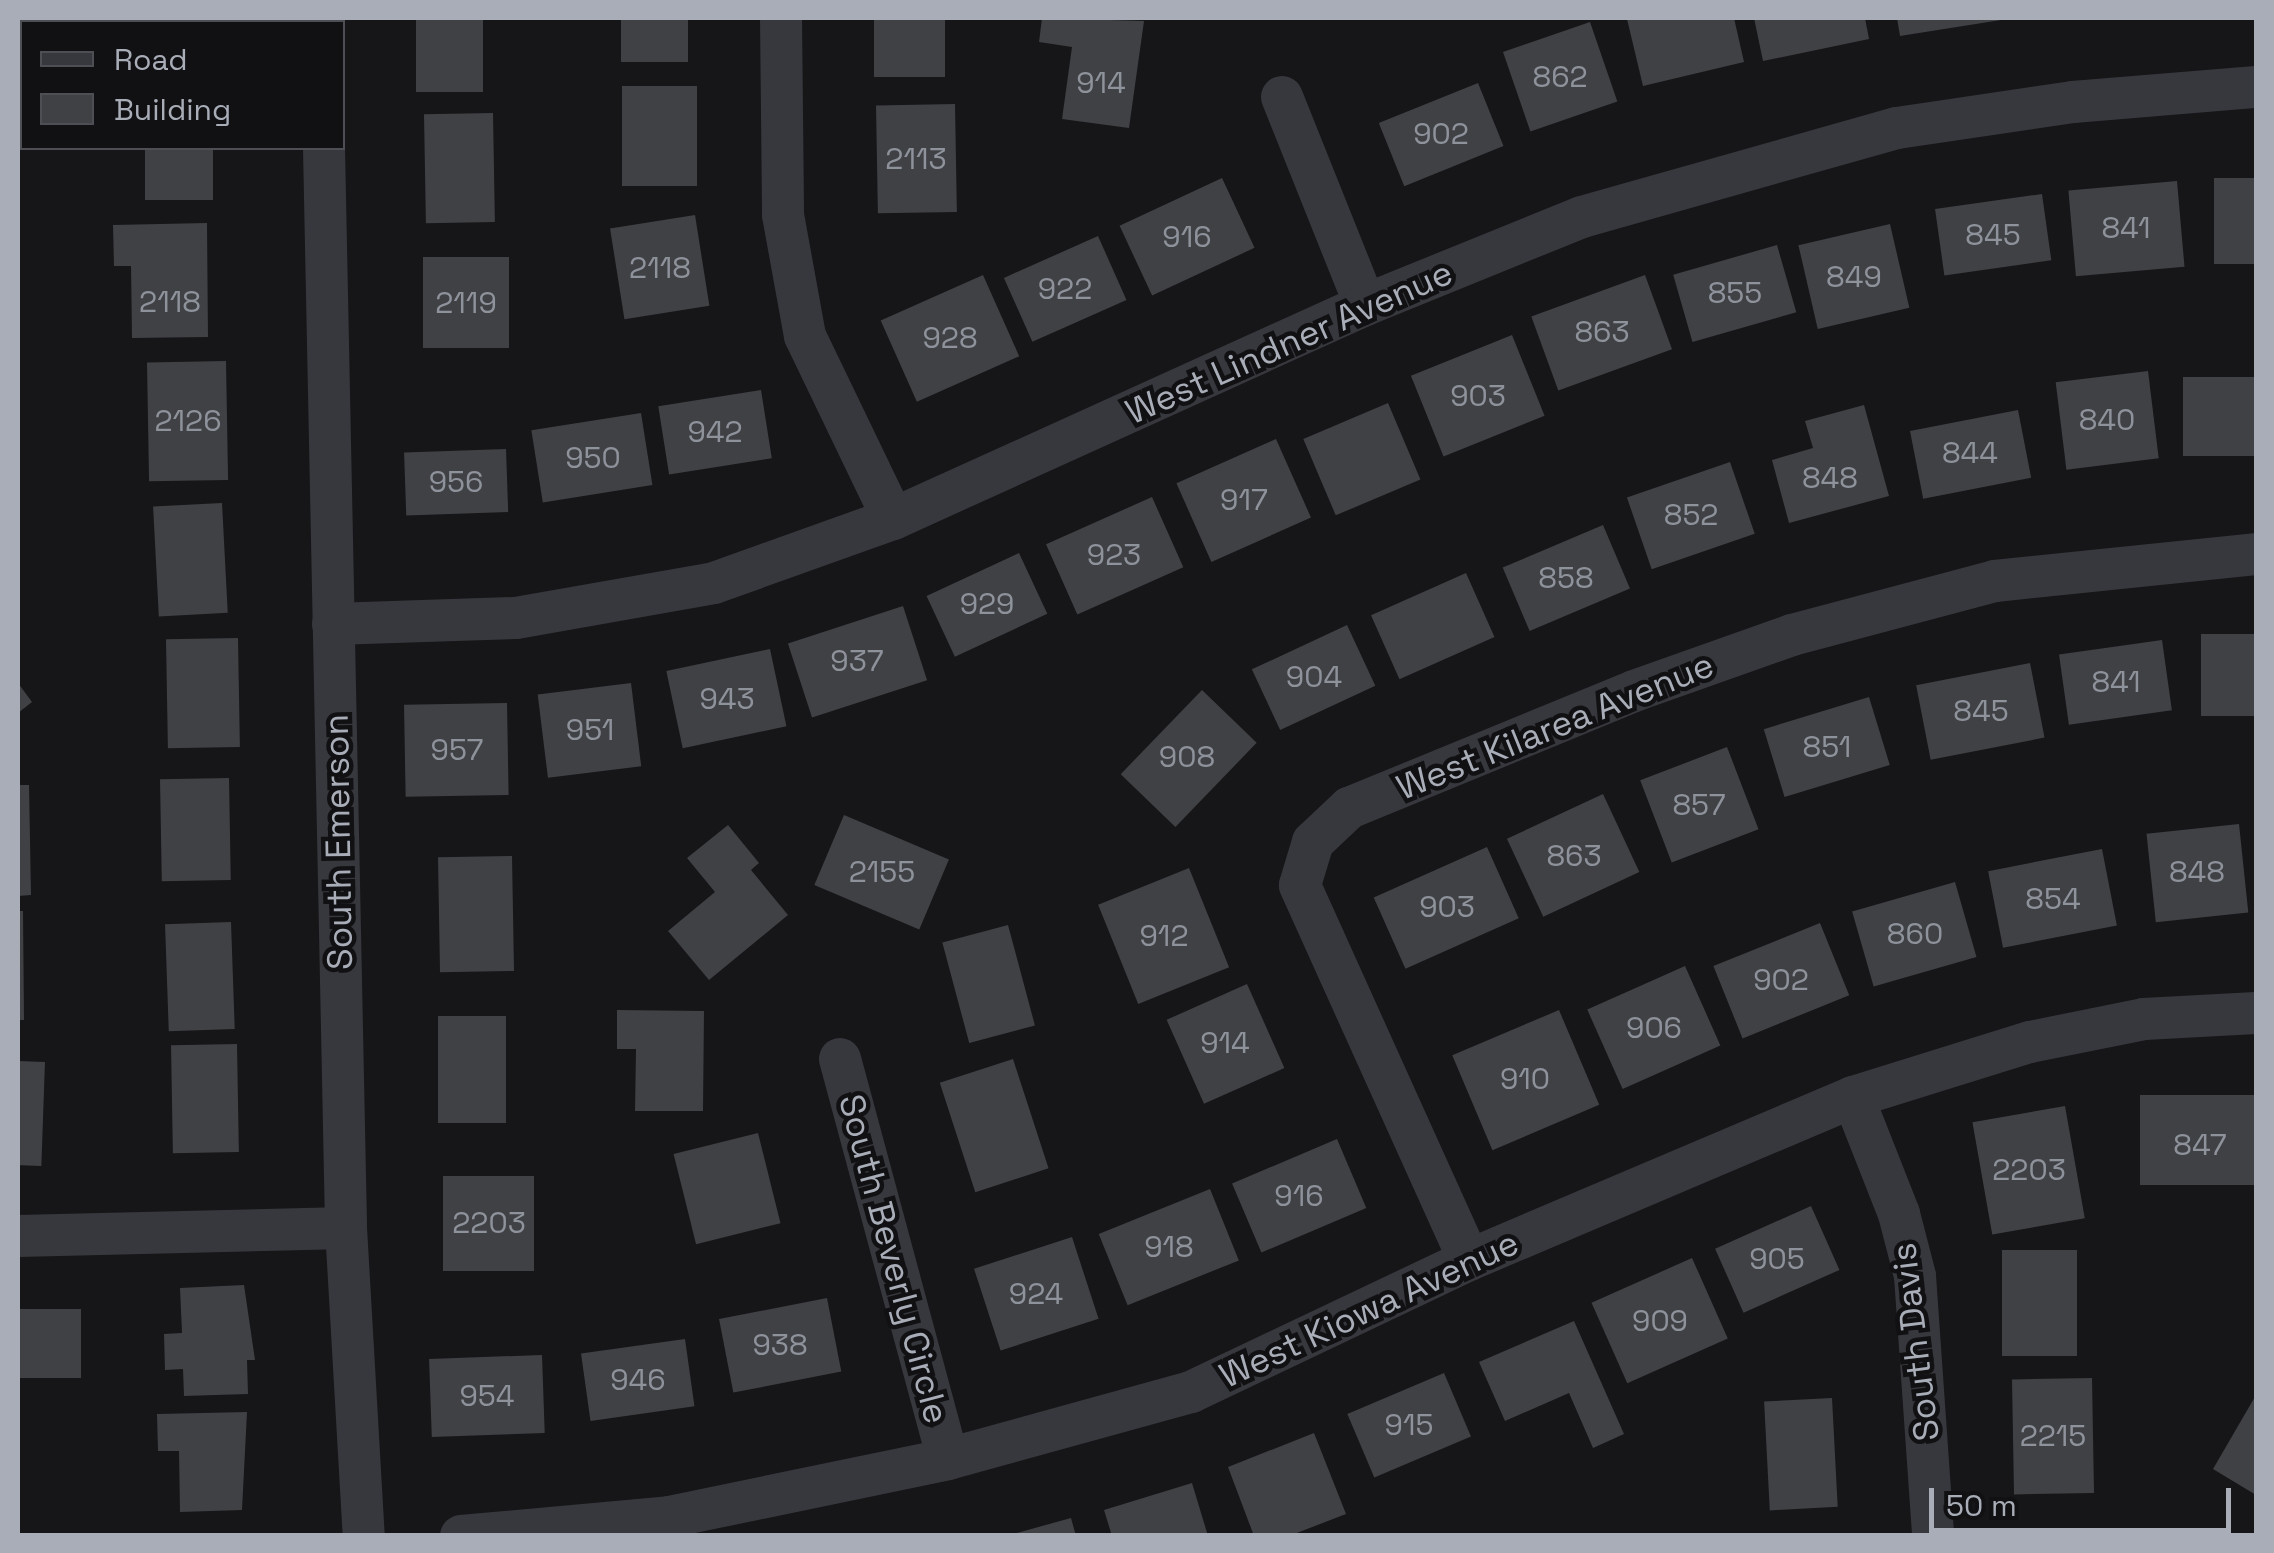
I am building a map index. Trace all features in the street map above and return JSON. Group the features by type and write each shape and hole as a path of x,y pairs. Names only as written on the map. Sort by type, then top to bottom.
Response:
{"street":[{"path":"780,18 783,215 805,336 893,518"},
{"name":"West Lindner Avenue","path":"333,624 516,618 714,583 893,518 1365,305 1582,217 1897,128 2072,102 2256,87"},
{"path":"1282,96 1365,305"},
{"name":"South Emerson","path":"324,150 346,1228 364,1536"},
{"name":"West Kilarea Avenue","path":"1469,1260 1300,886 1313,842 1349,808 1634,690 1792,635 1995,581 2256,554"},
{"name":"West Kiowa Avenue","path":"461,1536 668,1516 948,1459 1191,1392 1469,1260 1852,1097 2030,1042 2106,1026 2256,1014"},
{"name":"South Beverly Circle","path":"840,1059 948,1459"},
{"name":"South Davis","path":"1852,1097 1899,1214 1914,1276 1933,1536"},
{"path":"18,1236 346,1228"}],"building":[{"path":"127,18 212,18 212,20"},
{"path":"416,18 483,18 483,92 416,92"},
{"path":"621,18 688,18 688,62 621,62"},
{"path":"874,18 945,18 945,77 874,77"},
{"path":"1042,18 1144,21 1129,128 1062,119 1072,47 1039,42"},
{"path":"1734,18 1744,62 1643,86 1627,19"},
{"path":"1754,18 1865,18 1869,39 1763,61"},
{"path":"1897,18 2001,18 2001,20 1900,36"},
{"path":"1590,22 1617,101 1530,131 1503,52"},
{"path":"1478,83 1503,146 1404,186 1379,123"},
{"path":"622,86 697,86 697,186 622,186"},
{"path":"955,104 957,212 878,213 876,105"},
{"path":"493,113 495,222 426,223 424,114"},
{"path":"145,150 213,150 213,200 145,200"},
{"path":"1222,178 1255,248 1152,296 1120,226"},
{"path":"2214,178 2256,178 2256,264 2214,264"},
{"path":"2177,181 2184,267 2076,276 2068,190"},
{"path":"2042,194 2051,260 1944,275 1935,209"},
{"path":"695,215 709,306 624,319 610,228"},
{"path":"207,223 208,337 132,338 131,266 114,266 113,225"},
{"path":"1890,224 1909,308 1818,329 1798,245"},
{"path":"1098,236 1126,300 1032,342 1004,278"},
{"path":"1777,245 1796,312 1692,342 1673,275"},
{"path":"423,257 509,257 509,348 423,348"},
{"path":"983,275 1019,356 917,402 881,321"},
{"path":"1645,275 1672,349 1558,391 1531,316"},
{"path":"1512,335 1545,416 1444,456 1411,376"},
{"path":"226,361 228,480 149,481 147,362"},
{"path":"2148,371 2159,458 2066,470 2056,382"},
{"path":"2183,377 2256,377 2256,456 2183,456"},
{"path":"761,390 772,458 669,474 658,406"},
{"path":"1388,403 1420,479 1336,515 1303,439"},
{"path":"1864,405 1889,496 1789,523 1772,460 1813,448 1805,421"},
{"path":"2018,410 2031,478 1923,499 1910,431"},
{"path":"641,413 652,485 543,502 531,430"},
{"path":"1276,439 1311,518 1211,562 1176,483"},
{"path":"506,449 508,512 406,516 404,453"},
{"path":"1730,462 1755,534 1652,569 1627,497"},
{"path":"1152,497 1183,567 1077,615 1046,544"},
{"path":"222,503 228,613 159,616 153,507"},
{"path":"1603,525 1630,589 1530,631 1503,568"},
{"path":"1019,553 1047,614 955,657 927,596"},
{"path":"1466,573 1494,637 1399,679 1371,615"},
{"path":"903,606 927,680 812,718 788,643"},
{"path":"1347,625 1375,686 1280,730 1252,669"},
{"path":"2201,634 2256,634 2256,716 2201,716"},
{"path":"238,638 240,747 168,748 166,639"},
{"path":"2162,640 2172,710 2069,725 2059,654"},
{"path":"770,649 786,726 683,748 666,671"},
{"path":"2030,663 2045,738 1931,760 1916,685"},
{"path":"18,683 32,702 18,713"},
{"path":"631,683 641,766 548,778 538,694"},
{"path":"1202,690 1257,743 1175,827 1121,774"},
{"path":"1869,697 1890,765 1785,797 1764,729"},
{"path":"507,703 509,795 406,797 404,705"},
{"path":"1727,747 1759,829 1672,862 1640,780"},
{"path":"229,778 231,880 162,881 160,779"},
{"path":"18,785 29,785 31,895 18,896"},
{"path":"1603,794 1639,872 1543,917 1507,839"},
{"path":"844,815 949,860 919,930 814,885"},
{"path":"2239,824 2248,913 2156,922 2147,834"},
{"path":"728,825 759,863 751,870 788,915 709,980 668,931 715,892 687,858"},
{"path":"1487,847 1519,918 1405,969 1374,897"},
{"path":"2102,849 2117,926 2003,948 1988,871"},
{"path":"512,856 514,971 440,972 438,857"},
{"path":"1189,868 1229,967 1138,1004 1098,905"},
{"path":"1955,882 1976,957 1874,986 1852,911"},
{"path":"18,911 23,911 24,1020 18,1020"},
{"path":"231,922 235,1029 169,1031 165,924"},
{"path":"1820,923 1849,995 1743,1038 1713,966"},
{"path":"1008,925 1035,1025 969,1043 942,943"},
{"path":"1685,966 1720,1045 1623,1089 1587,1010"},
{"path":"1247,984 1284,1068 1204,1104 1167,1020"},
{"path":"617,1010 704,1011 703,1111 635,1111 636,1049 617,1049"},
{"path":"1559,1010 1599,1105 1492,1150 1452,1055"},
{"path":"438,1016 506,1016 506,1123 438,1123"},
{"path":"237,1044 239,1152 173,1153 171,1045"},
{"path":"1013,1059 1049,1168 975,1192 940,1083"},
{"path":"18,1061 45,1062 41,1166 18,1165"},
{"path":"2140,1095 2256,1095 2256,1185 2140,1185"},
{"path":"2065,1106 2085,1218 1992,1235 1972,1122"},
{"path":"758,1133 780,1223 696,1244 674,1154"},
{"path":"1337,1139 1366,1208 1261,1253 1232,1184"},
{"path":"443,1176 534,1176 534,1271 443,1271"},
{"path":"1210,1189 1239,1260 1128,1305 1099,1234"},
{"path":"1811,1206 1839,1270 1744,1313 1715,1249"},
{"path":"1072,1237 1099,1319 1001,1351 974,1269"},
{"path":"2002,1250 2077,1250 2077,1356 2002,1356"},
{"path":"1692,1258 1728,1338 1627,1383 1592,1303"},
{"path":"244,1285 255,1360 247,1360 248,1394 184,1396 183,1369 165,1370 164,1334 182,1333 180,1288"},
{"path":"827,1298 841,1372 733,1393 719,1319"},
{"path":"18,1309 81,1309 81,1378 18,1378"},
{"path":"1574,1321 1624,1434 1593,1448 1569,1393 1505,1421 1479,1362"},
{"path":"685,1339 694,1406 590,1421 581,1354"},
{"path":"542,1355 545,1433 432,1437 429,1359"},
{"path":"1444,1373 1471,1437 1374,1478 1347,1414"},
{"path":"2092,1378 2094,1493 2014,1494 2012,1379"},
{"path":"2256,1395 2256,1495 2213,1469"},
{"path":"1832,1398 1838,1507 1770,1510 1764,1402"},
{"path":"247,1412 242,1510 180,1512 179,1451 158,1451 157,1414"},
{"path":"1314,1433 1346,1514 1289,1536 1254,1536 1228,1467"},
{"path":"1192,1483 1208,1536 1112,1536 1104,1510"},
{"path":"1071,1518 1076,1536 1013,1536 1013,1534"}]}
